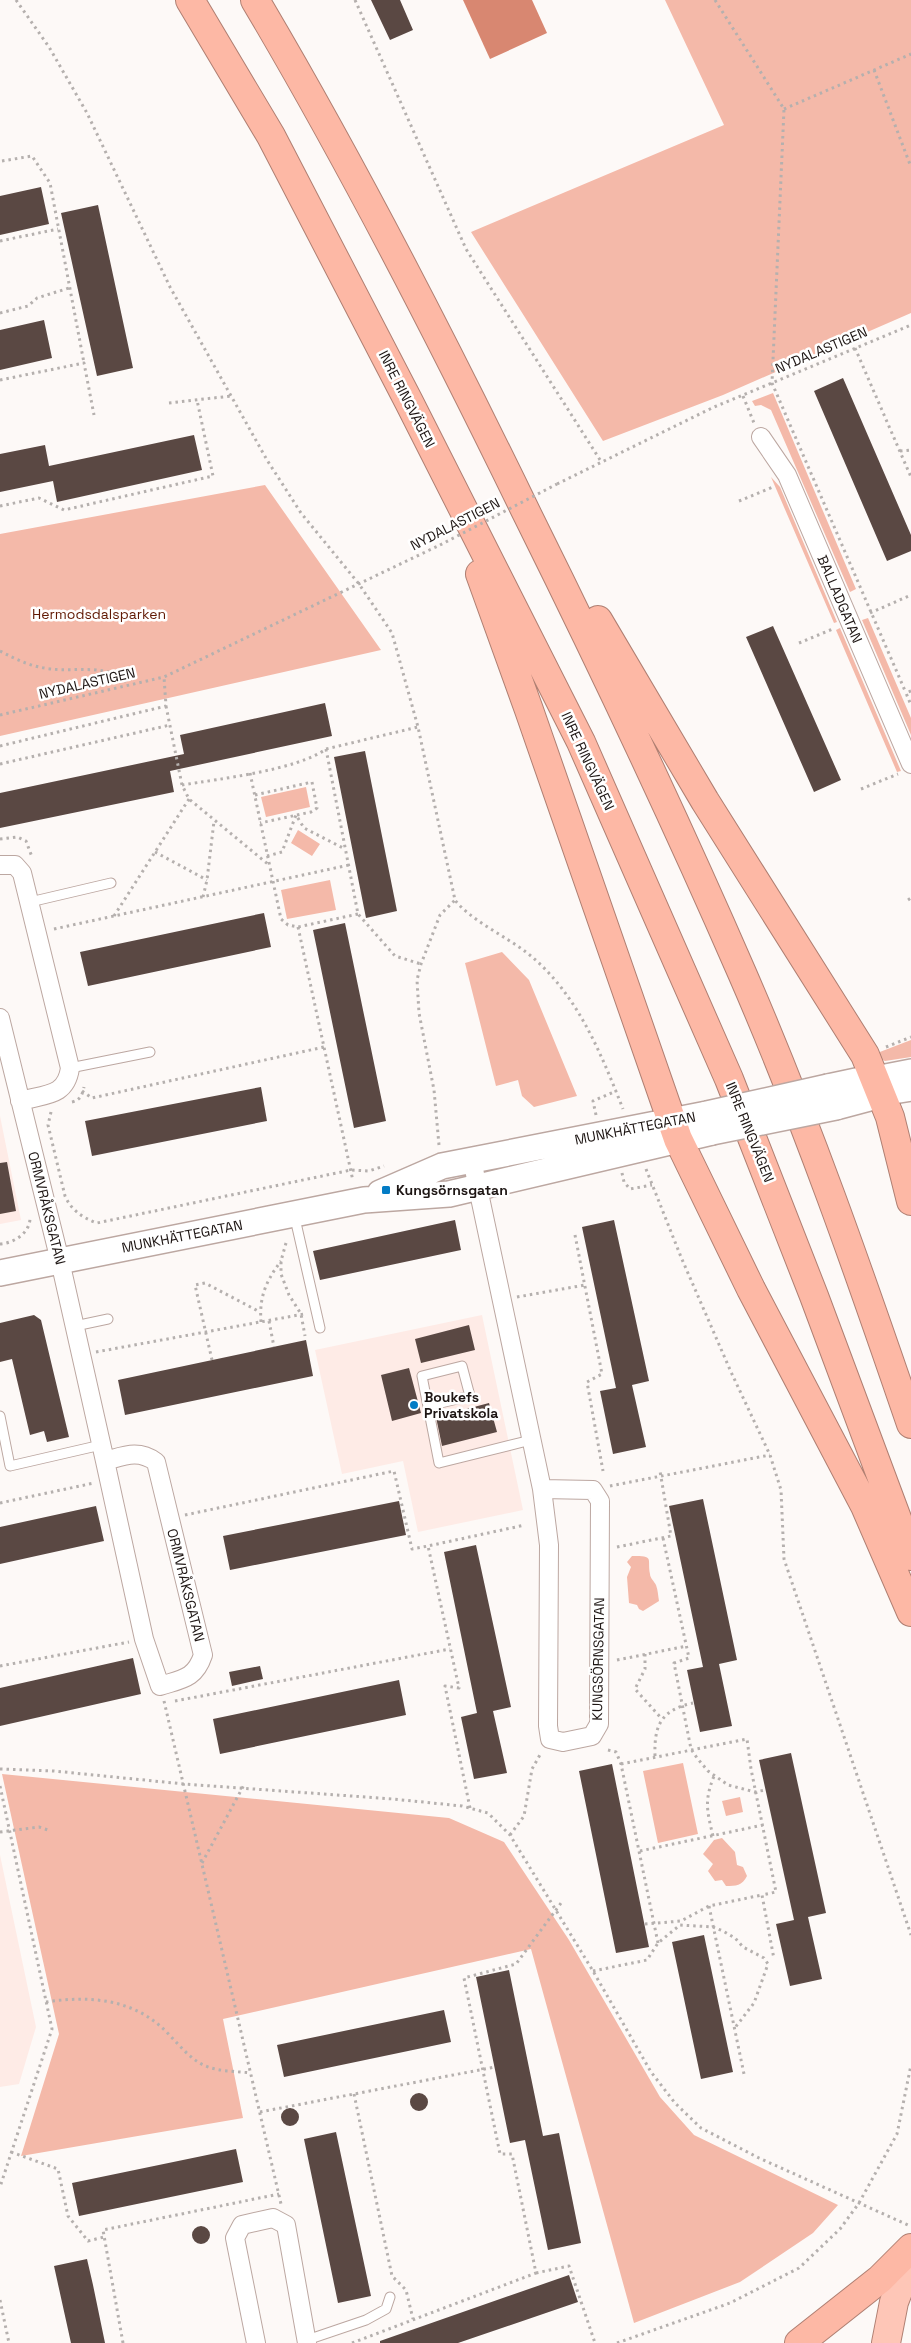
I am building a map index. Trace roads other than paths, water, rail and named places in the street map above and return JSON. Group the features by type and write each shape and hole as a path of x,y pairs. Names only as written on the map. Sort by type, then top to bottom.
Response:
{"highway":[{"name":"INRE RINGVÄGEN","path":"190,0 270,136 409,402 581,742 726,1070 814,1296 911,1556"},
{"path":"255,0 318,106 477,412 596,654 742,974 837,1212 911,1424"},
{"path":"409,402 476,565 529,710 675,1130 751,1289 865,1506 911,1612"},
{"path":"477,412 711,810 865,1055 890,1117 911,1201"},
{"path":"799,2343 880,2279 911,2248"},
{"path":"886,2343 894,2302 911,2258"}],"main road":[{"name":"MUNKHÄTTEGATAN","path":"361,1201 442,1166 675,1130 878,1086"},
{"name":"MUNKHÄTTEGATAN","path":"0,1273 361,1201 449,1194 675,1130"}],"street":[{"name":"BALLADGATAN","path":"760,438 786,475 907,768"},
{"path":"0,865 15,865 22,873 73,1072 61,1090 20,1101"},
{"name":"ORMVRÅKSGATAN","path":"0,1018 60,1261 144,1638 160,1686 191,1676 199,1667 203,1655 170,1518 156,1462 146,1455 103,1453"},
{"path":"878,1086 911,1070"},
{"path":"878,1086 911,1090"},
{"path":"472,1160 542,1489"},
{"name":"KUNGSÖRNSGATAN","path":"542,1489 593,1490 600,1501 599,1724 592,1736 563,1742 550,1739 548,1726 548,1545 542,1489"},
{"path":"256,2343 235,2238 242,2225 273,2218 286,2225 307,2341"}],"lane":[{"path":"30,902 111,883"},
{"path":"73,1072 150,1052"},
{"path":"294,1214 320,1328"},
{"path":"75,1326 108,1319"},
{"path":"428,1406 470,1396 462,1366 422,1376 439,1463 531,1440"},
{"path":"0,1416 10,1466 103,1453"},
{"path":"307,2341 366,2320 386,2309 390,2297"}],"place":[{"name":"Kungsörnsgatan","path":"386,1190"},
{"name":"Boukefs Privatskola","path":"414,1405"}],"park label":[{"name":"Hermodsdalsparken","path":"99,614"}]}
